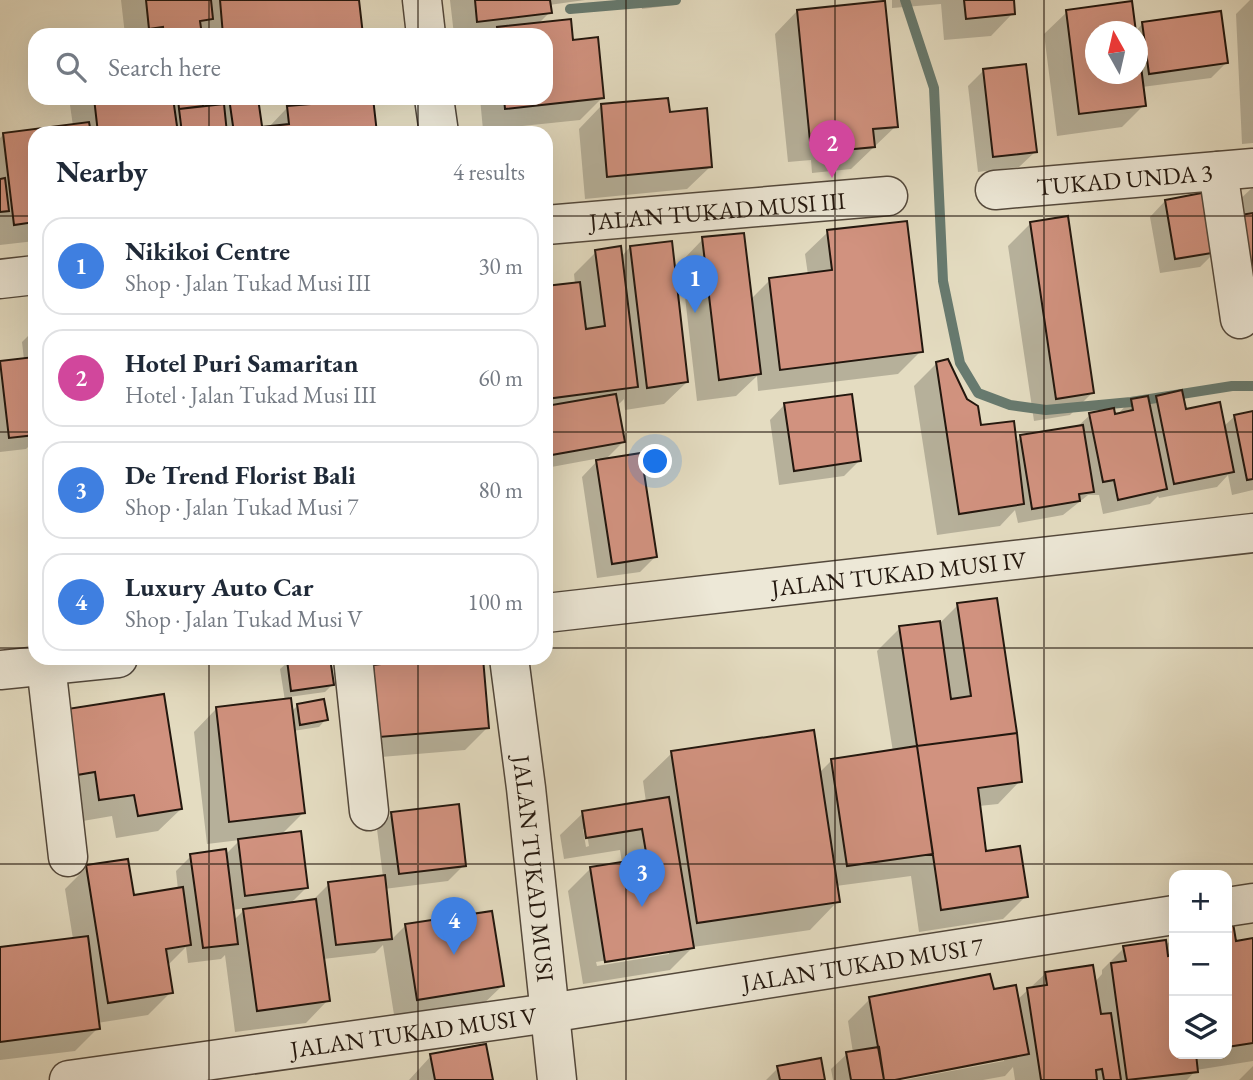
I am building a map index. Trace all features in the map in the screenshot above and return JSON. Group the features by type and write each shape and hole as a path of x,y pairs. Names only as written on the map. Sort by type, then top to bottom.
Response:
{"street":[{"path":"422,0 425,28"},
{"path":"435,105 438,126"},
{"path":"1236,169 1240,319"},
{"name":"TUKAD UNDA 3","path":"995,190 1236,169"},
{"name":"JALAN TUKAD MUSI III","path":"553,224 888,196"},
{"path":"0,279 28,276"},
{"name":"JALAN TUKAD MUSI IV","path":"553,612 1253,533"},
{"path":"0,670 55,665"},
{"path":"354,665 369,811"},
{"name":"JALAN TUKAD MUSI","path":"510,665 526,788 557,1080"},
{"path":"46,666 68,857"},
{"path":"1232,906 1253,903"},
{"name":"JALAN TUKAD MUSI 7","path":"549,1013 1169,916"},
{"name":"JALAN TUKAD MUSI V","path":"69,1080 549,1013"}],"building":[{"path":"146,0 211,0 213,19 200,21 201,28 149,28"},
{"path":"220,0 359,0 362,28 222,28"},
{"path":"475,0 550,0 552,13 477,22"},
{"path":"964,0 1014,0 1015,14 966,19"},
{"path":"885,1 898,127 873,129 875,147 834,151 833,138 810,141 797,10"},
{"path":"1132,1 1135,21 1085,21 1085,84 1143,84 1146,106 1079,114 1066,10"},
{"path":"1221,11 1228,63 1149,74 1148,21"},
{"path":"571,19 573,40 598,37 604,98 553,104 553,28 497,27"},
{"path":"1026,64 1037,152 993,157 983,69"},
{"path":"668,98 670,112 707,108 712,167 607,177 601,104"},
{"path":"95,105 174,105 177,126 97,126"},
{"path":"179,105 203,105 203,106 179,109"},
{"path":"224,105 226,126 181,126 179,109"},
{"path":"230,105 259,105 262,126 233,126"},
{"path":"374,105 376,126 271,126 289,124 287,106"},
{"path":"505,105 541,105 505,109"},
{"path":"89,122 90,126 58,126"},
{"path":"28,130 28,223 14,225 3,133"},
{"path":"5,178 9,211 0,212 0,179"},
{"path":"1207,192 1218,252 1175,259 1165,200"},
{"path":"1253,213 1253,307 1228,217"},
{"path":"1068,216 1094,393 1056,399 1030,222"},
{"path":"907,221 923,352 780,370 769,278 832,270 827,230"},
{"path":"744,233 761,374 719,380 702,237"},
{"path":"672,241 688,382 647,388 630,246"},
{"path":"621,246 638,387 553,398 553,285 580,282 586,329 605,326 595,250"},
{"path":"28,358 28,436 9,438 0,361"},
{"path":"948,359 967,399 978,406 981,425 1014,421 1024,504 959,514 936,362"},
{"path":"1182,390 1186,409 1220,402 1234,472 1174,484 1156,396"},
{"path":"616,394 625,442 553,455 553,405"},
{"path":"852,394 861,461 794,471 784,403"},
{"path":"1148,396 1167,489 1118,500 1114,480 1103,482 1089,413 1114,408 1115,414 1133,410 1131,399"},
{"path":"1253,411 1253,479 1247,480 1234,415"},
{"path":"1083,425 1094,492 1079,494 1080,501 1032,509 1020,435"},
{"path":"641,453 657,557 612,564 596,460"},
{"path":"997,598 1017,733 917,746 899,626 940,621 951,699 971,696 957,603"},
{"path":"288,665 331,665 334,685 291,691"},
{"path":"373,665 484,665 489,728 379,737"},
{"path":"164,694 182,809 138,816 134,795 99,800 95,772 71,776 61,710"},
{"path":"291,698 305,813 229,822 216,707"},
{"path":"324,699 328,720 300,725 297,704"},
{"path":"814,730 840,902 697,923 671,751"},
{"path":"1017,733 1022,782 978,788 986,851 1020,846 1028,897 941,910 917,746"},
{"path":"917,746 933,854 847,866 831,759"},
{"path":"669,797 694,948 605,962 590,867 647,858 642,829 586,838 582,811"},
{"path":"459,804 466,866 399,874 391,812"},
{"path":"301,831 308,888 245,896 238,839"},
{"path":"226,849 238,944 203,948 190,854"},
{"path":"128,859 134,895 183,887 191,945 166,949 173,993 108,1003 86,865"},
{"path":"385,875 392,939 336,945 328,882"},
{"path":"316,899 330,1001 257,1011 243,909"},
{"path":"492,911 504,986 417,1000 405,924"},
{"path":"1232,923 1236,941 1253,938 1253,1043 1232,1046 1232,933"},
{"path":"88,936 100,1029 0,1042 0,947"},
{"path":"1166,940 1169,956 1169,1059 1197,1059 1198,1072 1127,1080 1111,963 1126,961 1123,946"},
{"path":"1093,965 1101,1014 1111,1013 1121,1080 1104,1080 1102,1069 1096,1070 1097,1080 1041,1080 1027,988 1047,985 1045,972"},
{"path":"990,974 994,989 1016,985 1029,1054 884,1080 869,997"},
{"path":"486,1044 493,1080 435,1080 430,1054"},
{"path":"879,1047 884,1080 851,1080 846,1052"},
{"path":"821,1058 825,1080 780,1080 777,1066"}],"waterway":[{"path":"570,9 676,0"},
{"path":"905,0 934,88 943,281 960,363 978,393 1010,405 1046,410 1131,402 1232,386 1253,386"}],"place":[{"name":"Hotel Puri Samaritan","path":"832,178"},
{"name":"Nikikoi Centre","path":"695,313"},
{"name":"De Trend Florist Bali","path":"642,907"},
{"name":"Luxury Auto Car","path":"454,955"}]}
